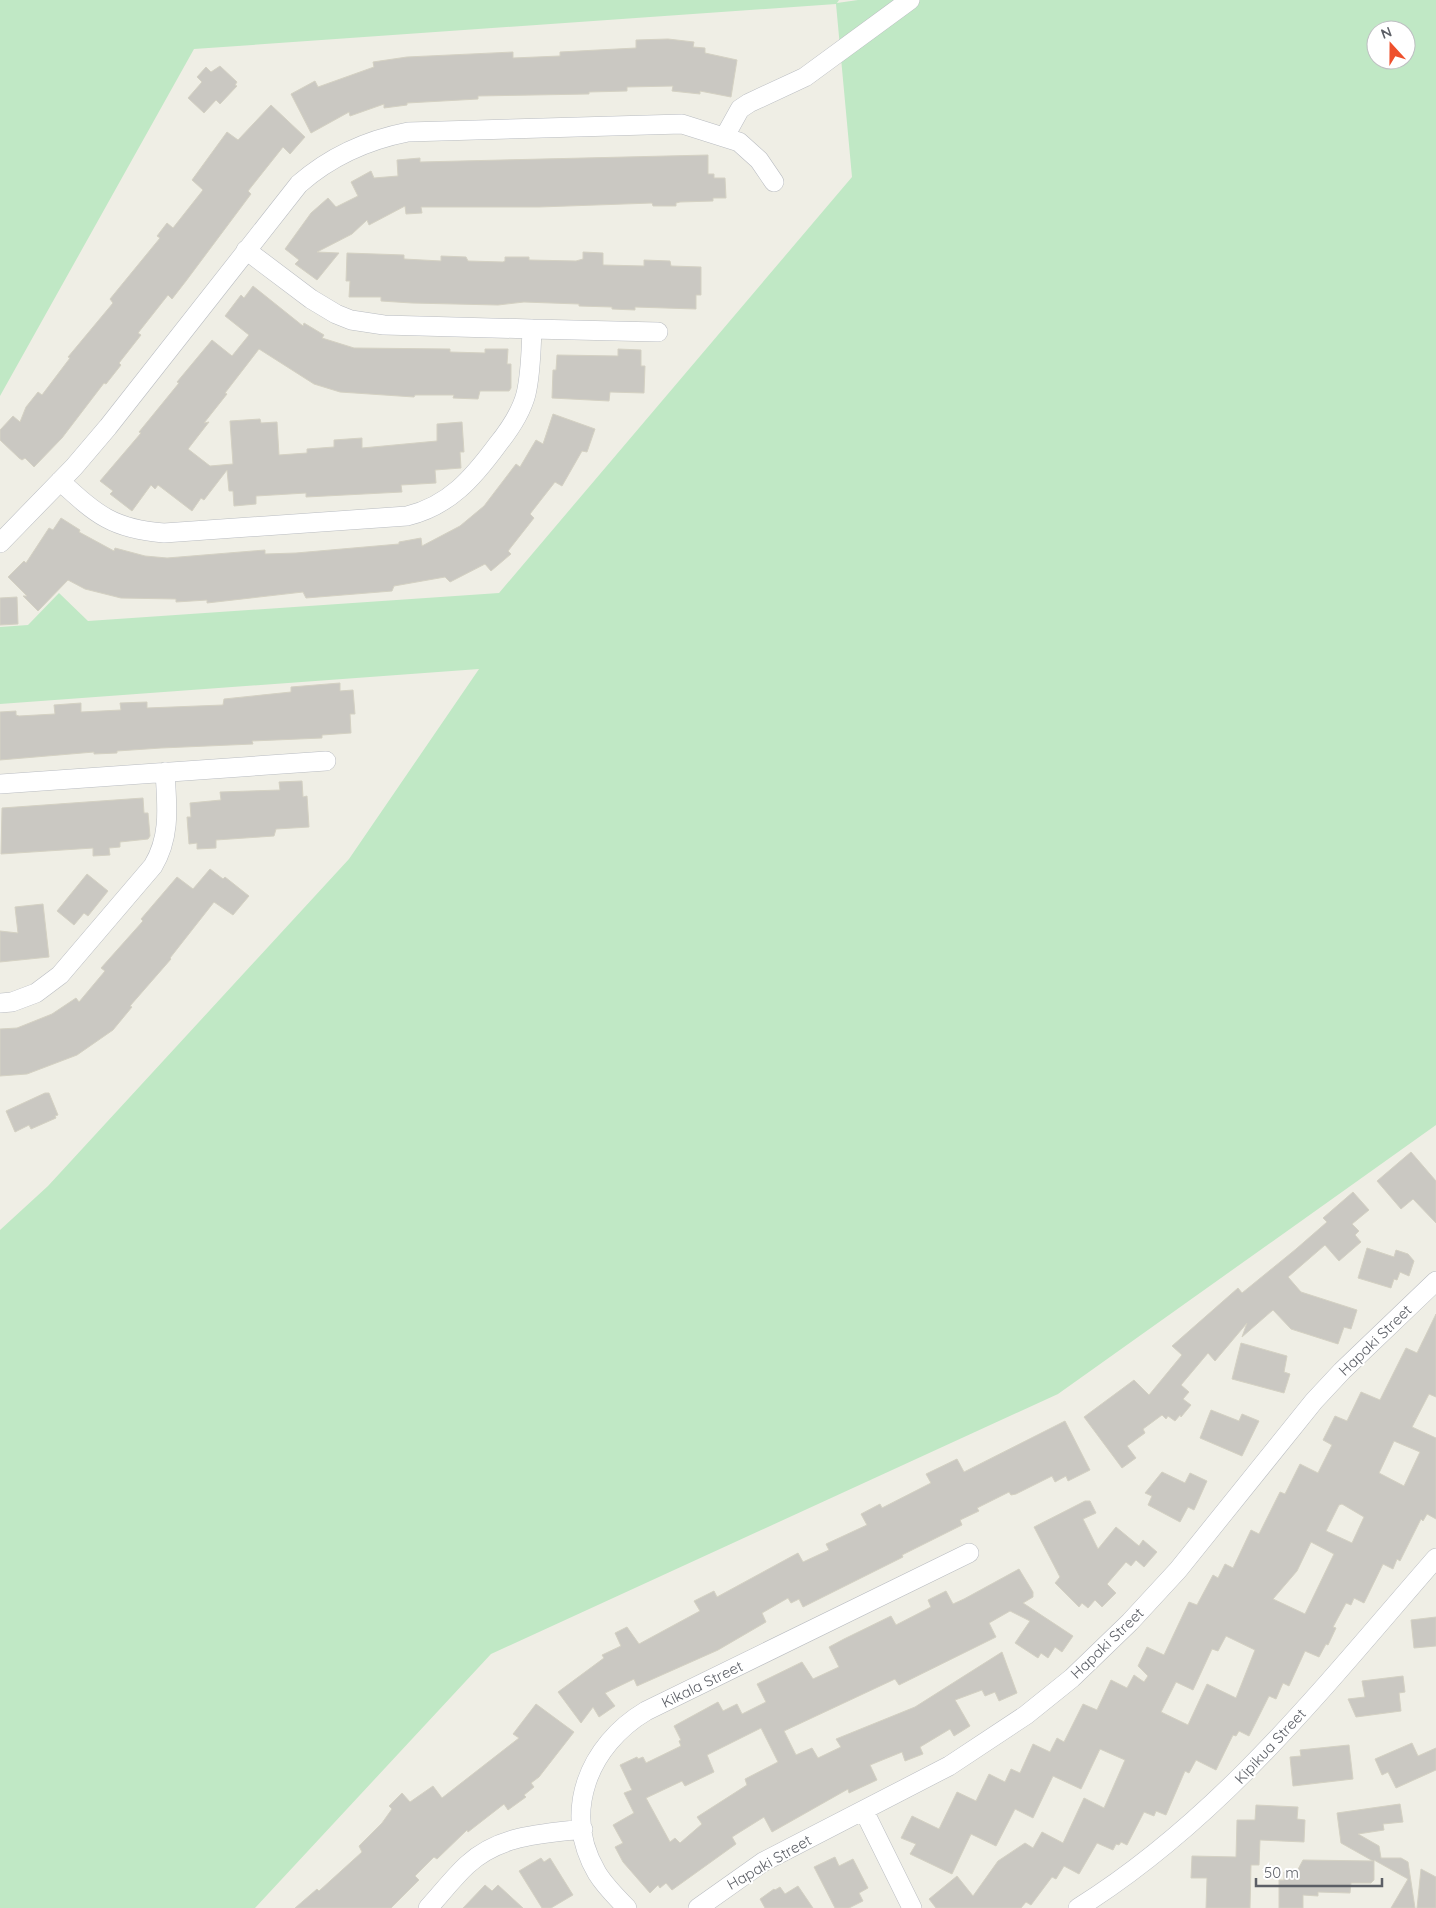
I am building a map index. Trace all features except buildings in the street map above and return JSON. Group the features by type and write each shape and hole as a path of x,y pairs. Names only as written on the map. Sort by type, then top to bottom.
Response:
{"street":[{"path":"725,136 740,109 806,77 910,0"},
{"path":"0,543 108,427 282,203 315,170 344,152 385,137 408,132 663,123 682,124 725,136 739,142 750,150 774,182"},
{"path":"246,250 311,299 336,314 351,320 384,325 658,332"},
{"path":"60,480 85,503 108,520 120,525 164,533 407,516 423,512 461,490 514,423 522,406 528,382 532,329"},
{"path":"0,784 326,761"},
{"path":"0,1003 12,1002 36,994 60,975 152,866 161,851 166,836 165,772"},
{"name":"Hapaki Street","path":"698,1908 763,1862 913,1786 987,1742 1072,1678 1130,1622 1178,1570 1320,1395 1436,1281"},
{"name":"Kikala Street","path":"627,1908 596,1871 583,1829 582,1801 585,1784 602,1748 631,1720 969,1552"},
{"name":"Kipikua Street","path":"1078,1908 1106,1901 1249,1770 1436,1558"},
{"path":"864,1811 912,1908"},
{"path":"428,1908 466,1866 487,1850 518,1837 583,1829"}],"green space":[{"path":"0,0 839,0 837,3 858,0 1436,0 1436,1125 1058,1394 491,1654 255,1908 0,1908 0,1230 48,1186 349,859 479,669 0,704 0,627 28,625 59,593 88,621 499,593 852,177 836,4 194,49 0,396"}]}
